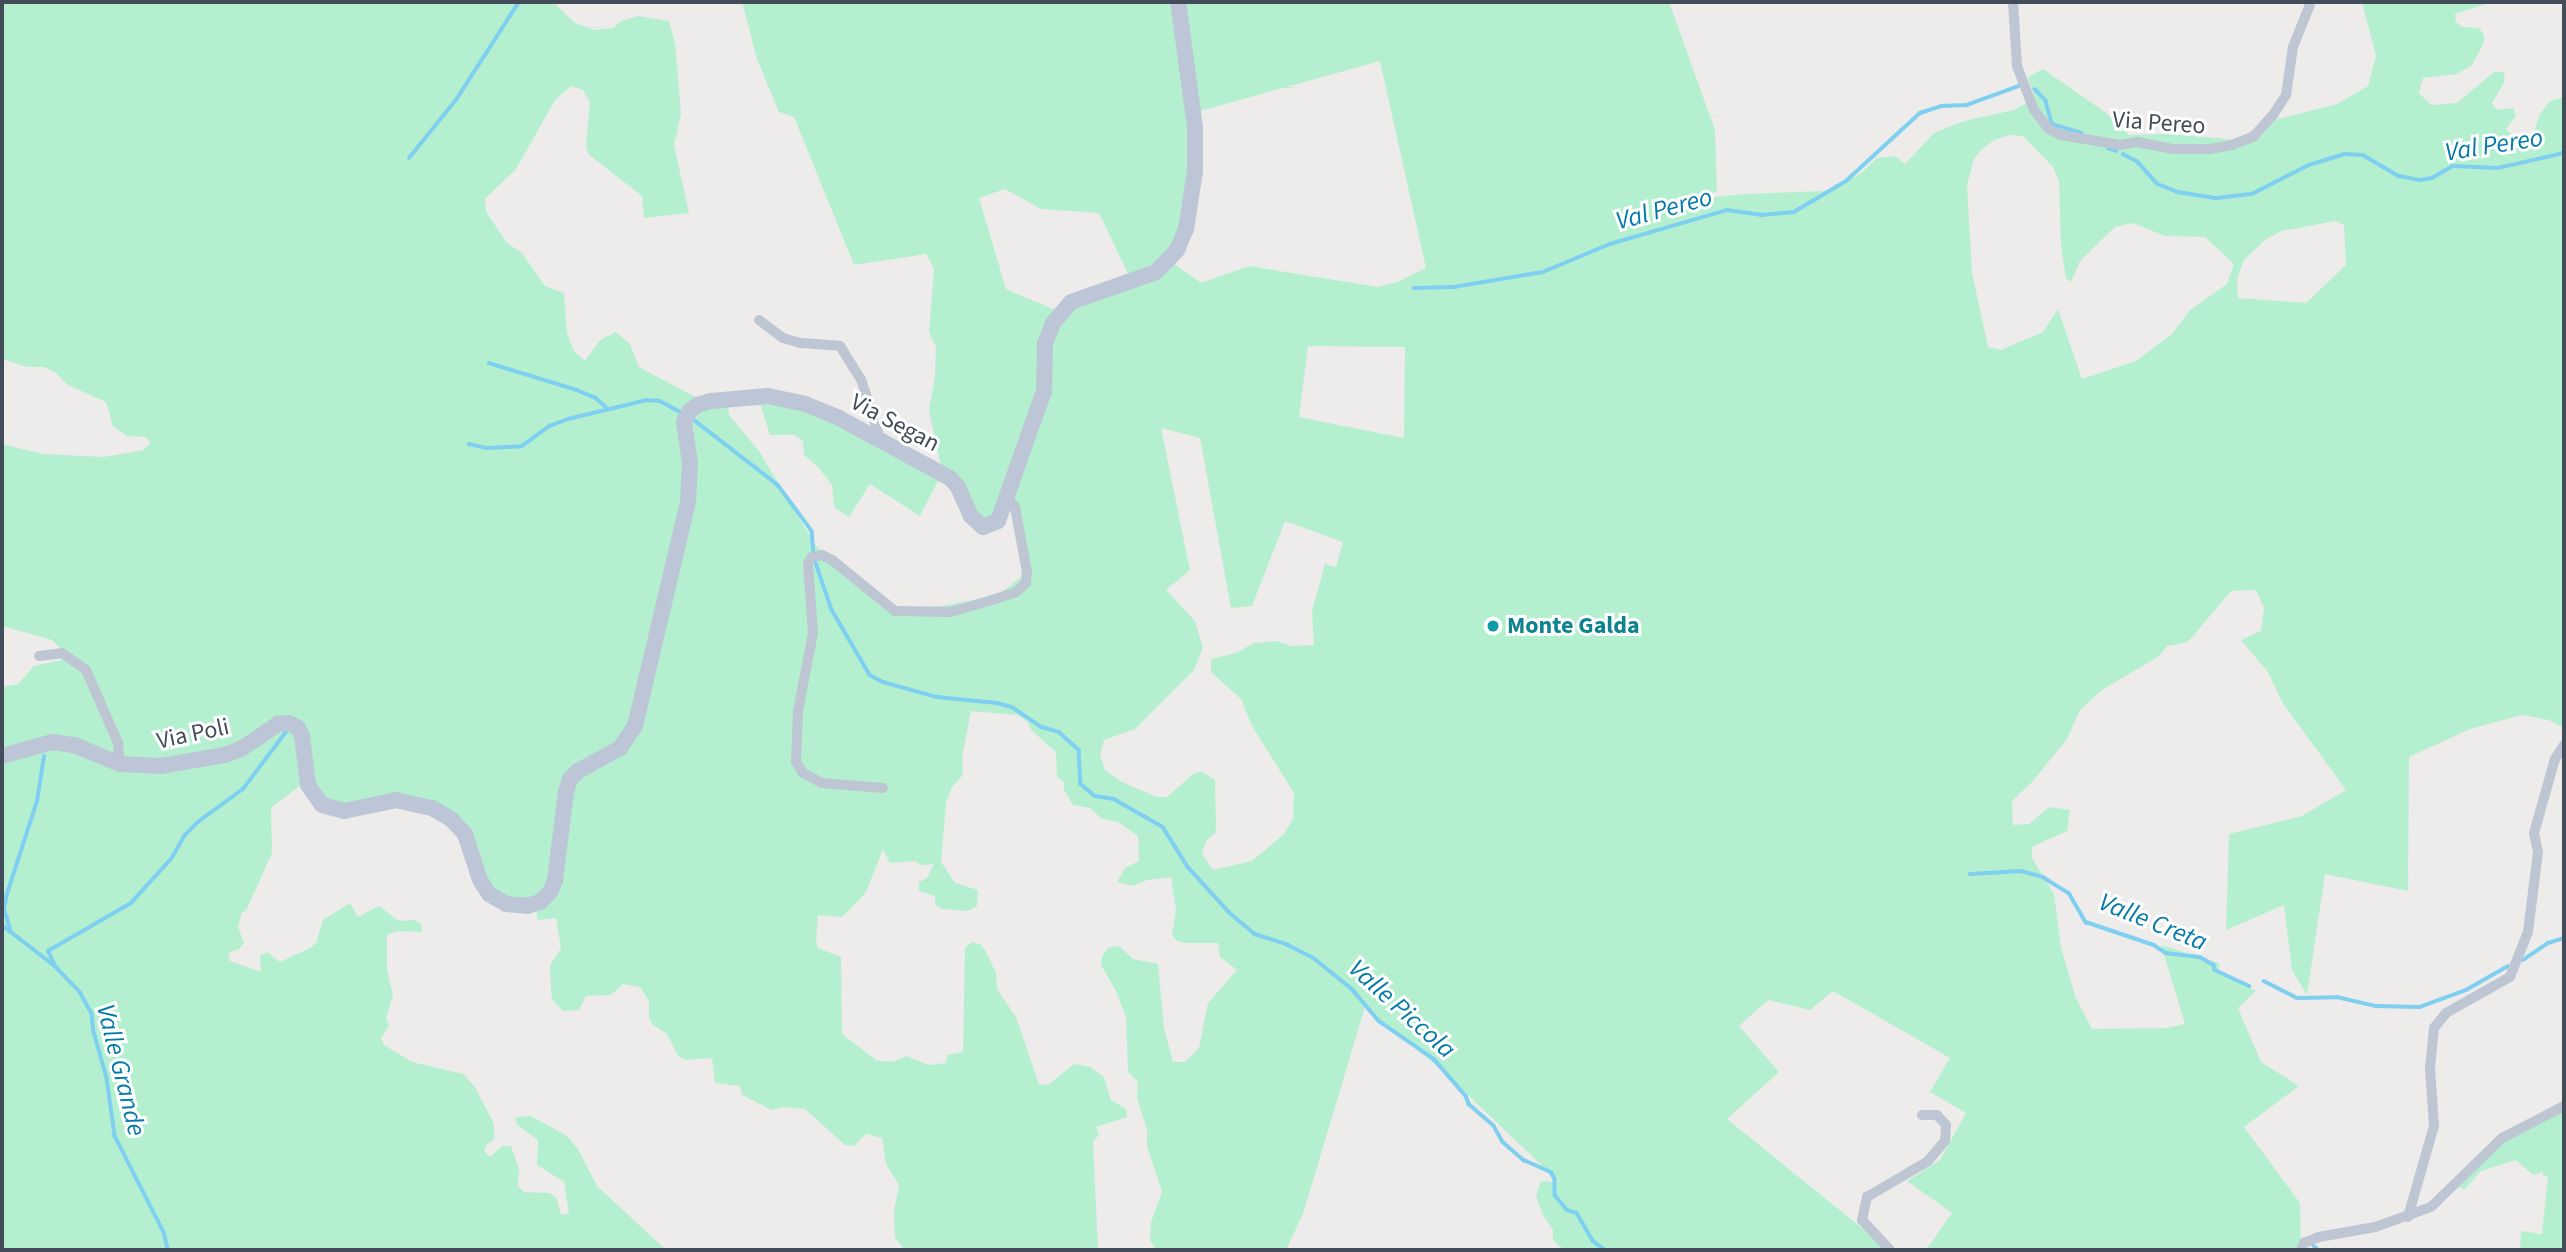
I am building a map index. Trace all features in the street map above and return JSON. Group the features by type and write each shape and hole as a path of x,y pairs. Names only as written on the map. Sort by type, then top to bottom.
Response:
{"street":[{"name":"Via Segan","path":"527,906 540,902 550,892 555,880 570,779 578,771 620,748 635,726 688,501 690,463 684,422 697,405 768,396 805,404 880,439 950,478 958,487 971,516 983,527 998,521 1044,391 1045,344 1053,323 1071,302 1156,272 1177,250 1186,229 1195,171 1195,127 1178,2"},
{"name":"Via Pereo","path":"2012,2 2017,66 2034,110 2049,128 2061,135 2120,145 2137,142 2172,149 2210,149 2231,145 2254,136 2273,115 2286,95 2292,47 2311,2"},
{"path":"759,320 783,338 801,343 840,346 861,379 880,439"},
{"path":"883,788 822,783 803,773 796,762 795,740 804,670 811,653 813,633 807,563 812,557 822,555 832,560 895,611 951,612 992,600 1016,592 1026,583 1027,572 1015,506 1007,497"},
{"path":"39,656 62,653 86,670 118,743 120,764"},
{"name":"Via Poli","path":"2,756 52,742 74,745 120,764 161,766 225,755 241,749 278,724 289,723 298,727 302,736 308,785 321,805 344,811 396,800 432,808 451,818 466,834 480,880 489,894 506,904 527,906"},
{"path":"2408,1217 2434,1126 2430,1068 2434,1028 2446,1013 2510,978 2528,932 2538,852 2534,833 2555,759 2564,745"},
{"path":"2301,1250 2304,1243 2319,1237 2375,1227 2431,1207 2502,1138 2564,1106"},
{"path":"1890,1250 1862,1220 1867,1197 1928,1161 1945,1140 1946,1125 1937,1115 1922,1115"}],"green space":[{"path":"2,2 553,2 575,23 594,30 613,28 621,21 638,16 669,21 675,43 681,114 674,145 689,213 644,218 642,196 588,154 586,144 590,102 583,90 571,86 555,100 516,169 485,199 486,212 507,243 522,253 545,286 564,293 567,333 574,351 585,361 600,340 616,332 630,344 639,367 703,401 727,398 729,415 759,451 816,546 898,608 943,606 998,595 1021,577 1026,552 1011,500 985,525 942,473 920,516 870,484 849,517 834,507 832,485 804,455 803,441 794,435 770,435 758,397 800,403 942,472 929,410 935,376 936,347 929,332 934,269 926,254 854,265 794,117 779,112 757,59 742,2 1669,2 1715,130 1717,191 1699,199 1743,194 1827,191 1860,174 1877,158 1895,156 1905,164 1934,133 1964,121 2014,110 2035,98 2028,77 2043,69 2105,112 2129,135 2168,134 2239,140 2274,120 2337,104 2368,86 2376,56 2362,2 2492,2 2455,14 2456,22 2462,27 2479,28 2484,35 2484,43 2472,65 2457,74 2423,78 2419,93 2431,105 2457,103 2495,71 2504,73 2505,81 2492,103 2497,110 2513,108 2516,116 2506,129 2512,135 2520,136 2528,136 2534,131 2540,114 2550,101 2564,97 2564,728 2549,720 2522,715 2470,729 2409,757 2408,891 2325,874 2307,995 2292,970 2284,905 2226,930 2229,834 2302,816 2346,790 2282,702 2268,672 2241,640 2261,631 2264,608 2256,590 2231,591 2188,642 2167,646 2159,656 2102,690 2080,710 2067,739 2033,781 2012,801 2013,825 2029,824 2049,807 2070,810 2067,831 2032,847 2032,858 2054,894 2061,947 2075,996 2092,1029 2167,1028 2185,1024 2161,945 2219,963 2219,973 2256,991 2238,1008 2261,1062 2299,1086 2244,1127 2300,1203 2301,1250 1926,1250 1952,1213 1907,1181 1940,1160 1966,1113 1930,1092 1950,1058 1833,991 1810,1010 1768,1000 1739,1026 1779,1072 1727,1119 1889,1250 1573,1250 1560,1247 1553,1240 1553,1230 1543,1215 1536,1196 1541,1181 1559,1182 1443,1071 1365,1007 1303,1214 1286,1250 1156,1250 1150,1240 1151,1222 1162,1192 1147,1146 1147,1129 1137,1098 1138,1082 1128,1072 1126,1017 1116,991 1101,965 1102,956 1109,947 1119,946 1133,959 1158,964 1164,1028 1173,1062 1185,1062 1199,1048 1208,1003 1237,970 1220,957 1218,943 1185,943 1177,941 1172,935 1176,910 1171,877 1147,880 1133,886 1117,882 1125,868 1139,861 1138,836 1118,822 1102,819 1090,808 1073,805 1064,790 1064,782 1057,777 1056,752 1031,730 1028,722 1018,715 971,711 962,758 963,775 952,787 946,803 941,862 955,883 978,890 977,906 968,911 942,909 935,904 935,896 919,891 919,882 927,878 934,864 921,865 915,861 890,863 883,849 866,892 854,905 842,917 818,915 816,940 818,948 841,957 842,1034 876,1060 892,1062 907,1056 929,1065 946,1063 947,1055 963,1052 965,948 972,942 980,944 985,950 996,973 997,989 1016,1017 1039,1084 1048,1085 1074,1064 1090,1067 1104,1077 1111,1100 1126,1109 1127,1117 1096,1127 1099,1135 1093,1141 1098,1250 904,1250 895,1237 894,1211 899,1185 886,1164 882,1138 866,1134 854,1146 845,1145 805,1109 782,1107 772,1110 742,1095 740,1086 715,1083 712,1058 686,1060 678,1056 667,1034 653,1025 649,1018 649,1001 640,987 623,984 611,995 586,996 579,1010 563,1011 552,999 551,991 550,965 561,948 556,918 538,920 535,904 491,895 468,838 446,817 400,801 333,813 306,781 271,808 272,853 246,911 242,912 238,927 244,943 239,949 228,953 230,961 261,972 260,956 267,952 280,962 310,948 316,943 323,920 350,903 358,917 379,906 399,921 415,920 421,924 422,932 397,931 387,935 387,970 393,995 386,1018 389,1026 381,1038 384,1045 412,1062 463,1074 475,1087 494,1124 494,1140 487,1144 484,1151 490,1157 502,1146 511,1146 519,1169 518,1186 524,1192 550,1193 557,1199 561,1215 569,1213 564,1182 537,1165 538,1140 517,1125 515,1117 531,1116 567,1136 578,1149 597,1186 666,1250 2,1250 2,687 18,684 34,666 66,659 64,652 52,640 2,626 2,444 43,454 104,457 144,450 151,442 145,437 127,436 113,426 106,402 68,385 56,373 44,367 27,367 2,359","holes":["1380,61 1426,268 1397,282 1378,287 1249,266 1201,283 1169,260 1193,186 1193,113","2009,135 2023,136 2053,167 2059,181 2061,246 2066,278 2071,282 2080,261 2115,227 2133,223 2165,236 2205,237 2234,264 2227,284 2189,311 2172,334 2136,361 2082,379 2058,309 2043,332 2001,350 1988,347 1972,272 1967,185 1974,159 1994,140","1005,189 1041,209 1099,213 1132,282 1057,311 1006,289 979,198","2336,221 2344,225 2346,265 2306,303 2238,298 2237,279 2244,260 2266,239 2282,231","1308,346 1405,347 1404,438 1299,417","1161,428 1200,438 1231,608 1252,606 1285,521 1343,542 1336,567 1325,564 1312,611 1314,645 1291,646 1277,641 1254,643 1236,653 1211,659 1211,672 1241,699 1252,726 1294,793 1293,819 1284,834 1252,861 1213,870 1202,854 1206,841 1216,832 1215,780 1201,771 1193,774 1167,797 1156,797 1120,781 1105,770 1100,755 1104,740 1135,729 1194,670 1203,648 1195,621 1166,590 1190,570"]},
{"path":"2564,1108 2564,1250 2520,1250 2521,1231 2542,1234 2548,1176 2543,1176 2543,1172 2533,1175 2516,1160 2481,1171 2465,1189 2457,1187 2484,1151"}],"waterway":[{"path":"409,158 456,100 519,2"},
{"name":"Val Pereo","path":"1414,288 1454,287 1543,272 1610,244 1727,210 1761,215 1794,212 1846,181 1920,113 1941,106 1967,105 2019,86"},
{"name":"Val Pereo","path":"2035,89 2046,101 2052,124 2082,133"},
{"name":"Val Pereo","path":"2108,148 2117,151"},
{"name":"Val Pereo","path":"2123,154 2137,161 2158,184 2178,192 2217,198 2252,194 2309,165 2344,154 2363,155 2399,176 2420,180 2432,178 2453,166 2498,168 2564,153"},
{"path":"489,363 577,390 596,398 606,407"},
{"name":"Valle Piccola","path":"469,444 487,448 522,446 550,426 568,419 647,400 660,401 683,413"},
{"name":"Valle Piccola","path":"694,420 778,485 812,531 814,553"},
{"name":"Valle Piccola","path":"816,563 832,610 870,675 883,682 937,697 1012,707 1042,727 1059,732 1079,750 1081,784 1095,796 1114,799 1163,827 1188,867 1230,913 1255,934 1288,945 1315,959 1352,989 1379,1021 1434,1059 1466,1096 1469,1104 1494,1126 1503,1142 1524,1160 1551,1172 1555,1179 1555,1195 1567,1210 1577,1213 1593,1241 1605,1250"},
{"path":"54,964 48,951 131,903 171,859 185,835 198,822 243,789 286,732"},
{"path":"10,929 4,909 37,801 44,757"},
{"name":"Valle Creta","path":"1970,874 2021,871 2043,877 2069,893 2086,922 2154,945 2166,953 2200,957 2214,965 2215,970 2249,986"},
{"name":"Valle Grande","path":"2,925 55,966 80,992 92,1014 94,1032 107,1078 115,1136 164,1232 168,1250"},
{"name":"Valle Creta","path":"2523,960 2548,943 2564,938"},
{"name":"Valle Creta","path":"2264,981 2298,998 2337,997 2376,1006 2420,1007 2466,990 2508,966"},
{"path":"2314,1246 2319,1250"}],"place":[{"name":"Monte Galda","path":"1493,626"}]}
